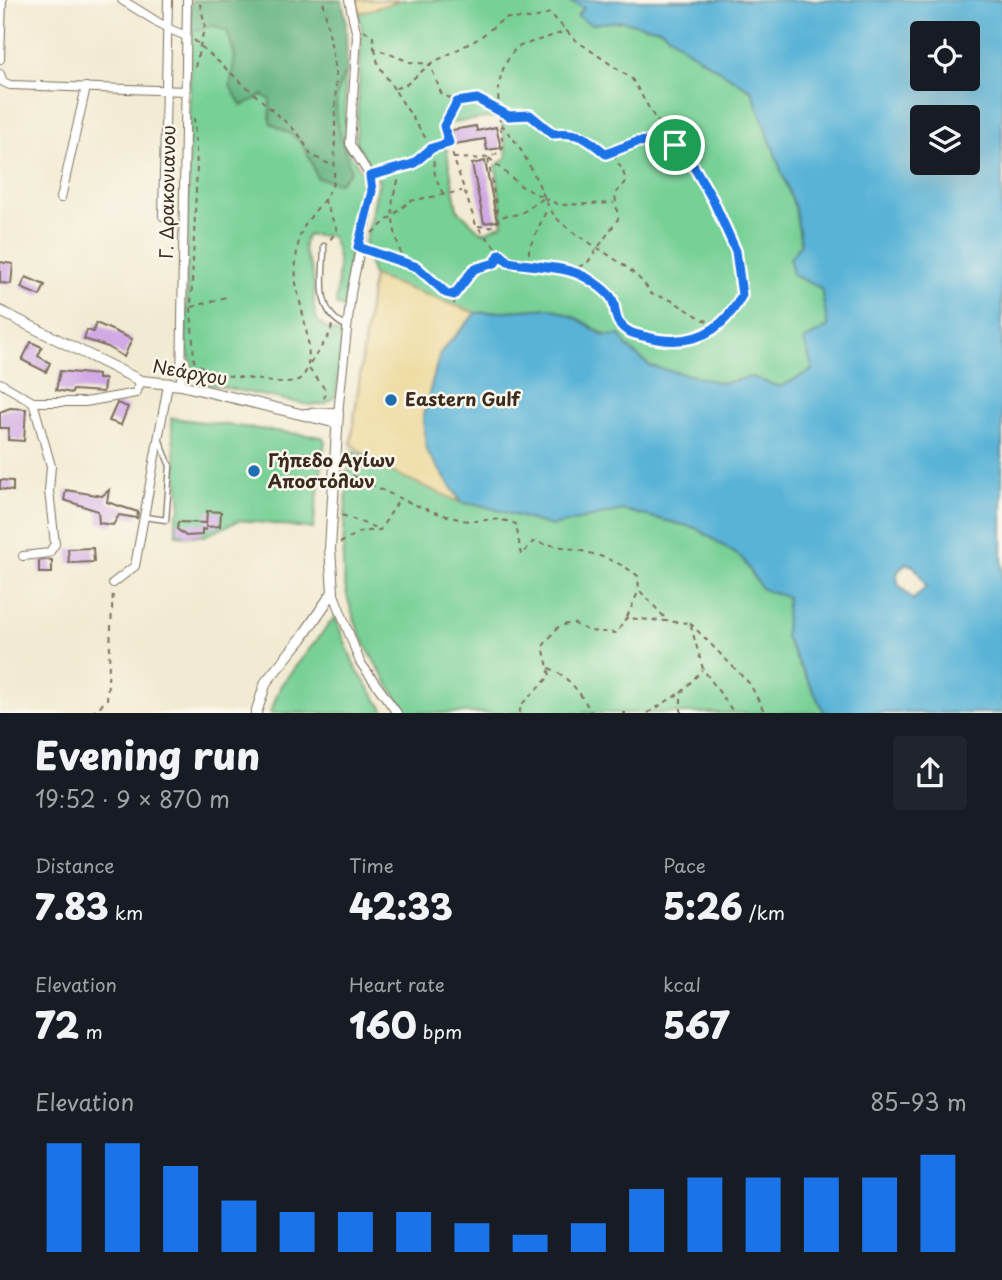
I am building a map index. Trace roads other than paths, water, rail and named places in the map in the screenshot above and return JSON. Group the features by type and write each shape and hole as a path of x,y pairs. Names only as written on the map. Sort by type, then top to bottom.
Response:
{"street":[{"path":"0,59 2,0"},
{"path":"122,0 167,28 186,36"},
{"path":"163,216 168,0"},
{"name":"Γ. Δρακονιανου","path":"181,385 187,0"},
{"path":"349,0 357,36 350,144 370,176 372,191 358,247 346,326 340,401 331,416 336,436 330,549 333,592 360,662 397,713"},
{"path":"0,74 3,82 10,85 186,91"},
{"path":"61,198 86,87"},
{"name":"Νεάρχου","path":"0,311 141,381 181,385 305,414 331,416"},
{"path":"0,383 33,402 85,402 136,393 141,381"},
{"path":"113,583 135,566 169,385"},
{"path":"23,556 49,552 55,544 48,491 51,466 33,402"},
{"path":"256,713 266,682 301,639 333,592"}],"lane":[{"path":"324,246 324,305 332,319 346,326"},
{"path":"144,517 166,520 170,466 159,438"}],"water":[{"path":"567,0 1002,0 1002,713 825,713 785,637 787,597 762,589 742,558 696,528 623,510 552,526 480,505 462,503 426,450 423,416 440,353 476,313 552,308 580,320 604,336 621,335 627,347 650,366 722,383 752,377 780,387 813,370 804,340 828,327 821,288 793,275 790,259 801,243 795,208 752,91 689,51 661,29 621,21 591,24 577,16 584,8","holes":["906,563 915,567 926,586 913,600 898,584 897,573"]}],"place":[{"name":"Eastern Gulf","path":"391,400"},
{"name":"Γήπεδο Αγίων Αποστόλων","path":"254,471"}]}
